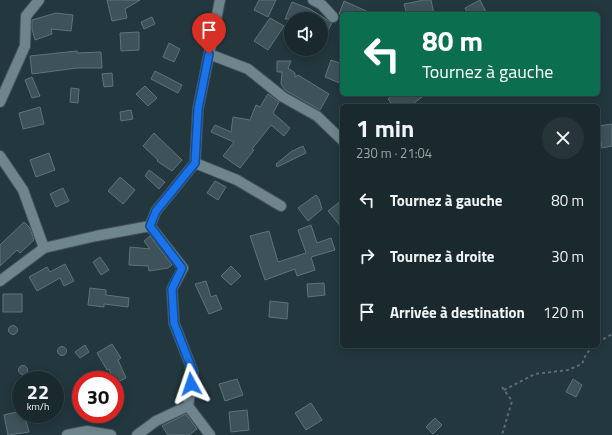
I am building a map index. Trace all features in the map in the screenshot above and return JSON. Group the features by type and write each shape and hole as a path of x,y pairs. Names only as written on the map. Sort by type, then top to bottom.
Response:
{"street":[{"path":"0,102 26,46 26,16 39,0"},
{"path":"150,226 156,211 195,163 198,109 220,0"},
{"path":"313,0 322,5 333,17"},
{"path":"209,54 248,69 284,97 317,116 340,138"},
{"path":"0,156 23,190 44,248"},
{"path":"195,163 237,180 281,206"},
{"path":"0,281 44,248 150,226"},
{"path":"150,226 182,268 172,289 174,323 193,372 188,406 210,435"},
{"path":"137,435 156,421 188,406"},
{"path":"67,435 87,431 111,435"}],"path":[{"path":"600,341 612,334"},
{"path":"504,390 535,374 568,370 582,364 586,354 592,348"},
{"path":"502,387 512,400 502,435"}],"building":[{"path":"107,0 140,0 125,9 127,18 112,21"},
{"path":"259,0 276,0 268,17 254,10"},
{"path":"431,0 434,12 406,12 404,4"},
{"path":"480,0 486,12 467,12 465,8"},
{"path":"344,1 369,12 340,12 339,14"},
{"path":"292,2 315,12 288,12"},
{"path":"56,13 73,15 71,31 51,29 52,34 35,40 32,29 32,20"},
{"path":"152,17 155,24 144,29 141,22"},
{"path":"270,18 284,26 268,50 254,41"},
{"path":"328,20 332,23 328,30"},
{"path":"139,32 139,50 121,51 120,33"},
{"path":"169,43 180,49 174,62 163,57"},
{"path":"77,51 77,53 101,52 102,68 77,68 32,74 30,56"},
{"path":"331,60 340,63 340,83 325,77"},
{"path":"277,61 291,61 288,68 295,73 295,77 298,75 329,94 320,110 285,90 281,84 282,72 277,72"},
{"path":"155,71 182,85 178,93 151,79"},
{"path":"112,73 113,86 104,87 102,74"},
{"path":"32,77 40,96 32,98 25,80"},
{"path":"145,86 157,98 148,106 136,94"},
{"path":"71,88 79,89 78,103 70,102"},
{"path":"268,94 279,102 273,113 290,128 284,136 271,125 252,149 254,150 240,168 223,156 234,142 211,132 215,125 231,132 233,117 250,120 256,105 260,107"},
{"path":"392,96 423,96 413,104 392,104 388,99"},
{"path":"40,107 44,124 23,129 19,113"},
{"path":"131,110 133,119 121,121 120,112"},
{"path":"612,124 612,146 602,148 600,126"},
{"path":"154,133 182,160 172,171 157,161 158,160 143,146"},
{"path":"303,146 306,153 277,167 276,164 292,151"},
{"path":"49,153 55,170 36,177 30,160"},
{"path":"149,170 165,182 159,189 145,176"},
{"path":"120,177 135,190 123,204 108,191"},
{"path":"215,181 226,187 218,200 207,193"},
{"path":"63,188 69,201 56,207 50,194"},
{"path":"316,195 322,209 308,221 298,208"},
{"path":"340,202 340,226 328,211"},
{"path":"24,222 30,228 34,240 20,253 17,250 0,266 0,245"},
{"path":"311,225 317,243 331,238 335,250 311,257 315,270 297,276 295,269 265,280 250,236 269,231 278,262 306,253 298,230"},
{"path":"150,236 172,265 168,268 149,271 148,266 129,265 130,247 150,249 144,241"},
{"path":"100,257 109,270 101,275 93,262"},
{"path":"65,264 74,281 64,286 60,278 37,291 29,277 47,267 50,272"},
{"path":"231,266 241,276 231,285 221,276"},
{"path":"206,281 211,297 216,295 222,309 209,314 195,284"},
{"path":"324,283 325,295 308,297 307,284"},
{"path":"90,288 106,290 106,295 129,298 128,307 104,304 104,307 88,305"},
{"path":"3,294 22,294 22,312 3,312"},
{"path":"270,301 288,303 287,319 269,317"},
{"path":"11,326 15,326 17,330 15,334 11,334 9,332 9,328"},
{"path":"112,344 121,358 118,360 123,371 107,370 97,353"},
{"path":"85,345 89,352 80,358 75,352"},
{"path":"60,347 64,347 66,351 64,355 60,355 58,353 58,349"},
{"path":"21,366 25,366 27,371 19,371"},
{"path":"237,379 243,395 225,401 219,384"},
{"path":"573,379 582,385 576,397 566,392"},
{"path":"311,403 322,420 306,430 295,413"},
{"path":"247,410 249,430 231,432 229,412"},
{"path":"12,413 12,423 26,423 29,432 8,435 4,415"},
{"path":"186,414 197,429 189,435 168,435 162,426"},
{"path":"435,418 442,425 433,434 426,427"}],"route":[{"path":"191,384 193,372 174,323 172,289 182,268 150,226 156,211 195,163 198,109 209,54"}]}
